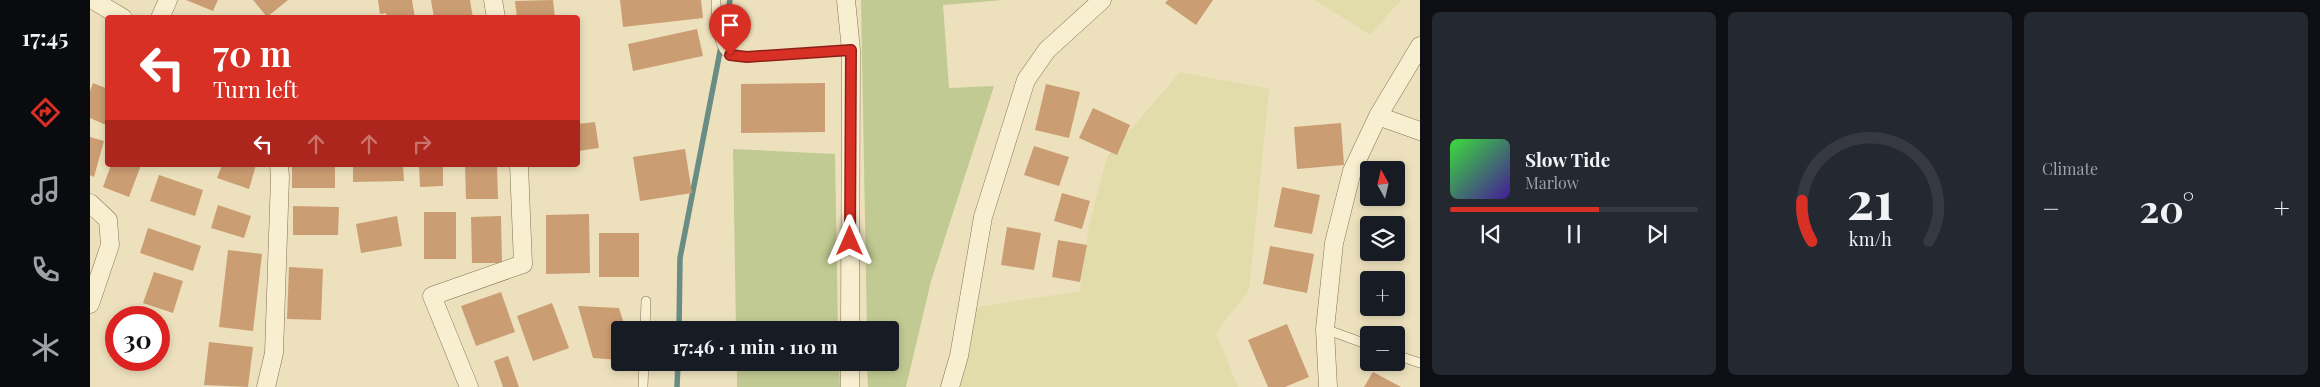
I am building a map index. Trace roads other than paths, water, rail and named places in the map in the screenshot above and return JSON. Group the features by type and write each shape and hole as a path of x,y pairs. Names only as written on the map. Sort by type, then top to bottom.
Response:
{"street":[{"path":"93,0 118,15"},
{"path":"161,15 168,0"},
{"path":"494,0 496,15"},
{"path":"846,0 851,50 850,321"},
{"path":"950,387 959,356 982,216 1026,80 1047,50 1102,0"},
{"path":"1328,387 1325,329 1334,242 1352,171 1378,116 1420,46"},
{"path":"1378,116 1420,131"},
{"path":"266,387 274,353 279,167"},
{"path":"469,387 432,296 523,264 519,167"},
{"path":"90,203 108,220 110,245 90,304"},
{"path":"850,371 850,387"}],"lane":[{"path":"716,0 717,31 724,50 730,55 747,57 851,50"},
{"path":"645,321 646,300"},
{"path":"1325,329 1360,342"},
{"path":"1405,358 1420,363"},
{"path":"643,387 644,371"}],"waterway":[{"path":"679,321 680,258 730,0"},
{"path":"677,387 678,371"}]}
